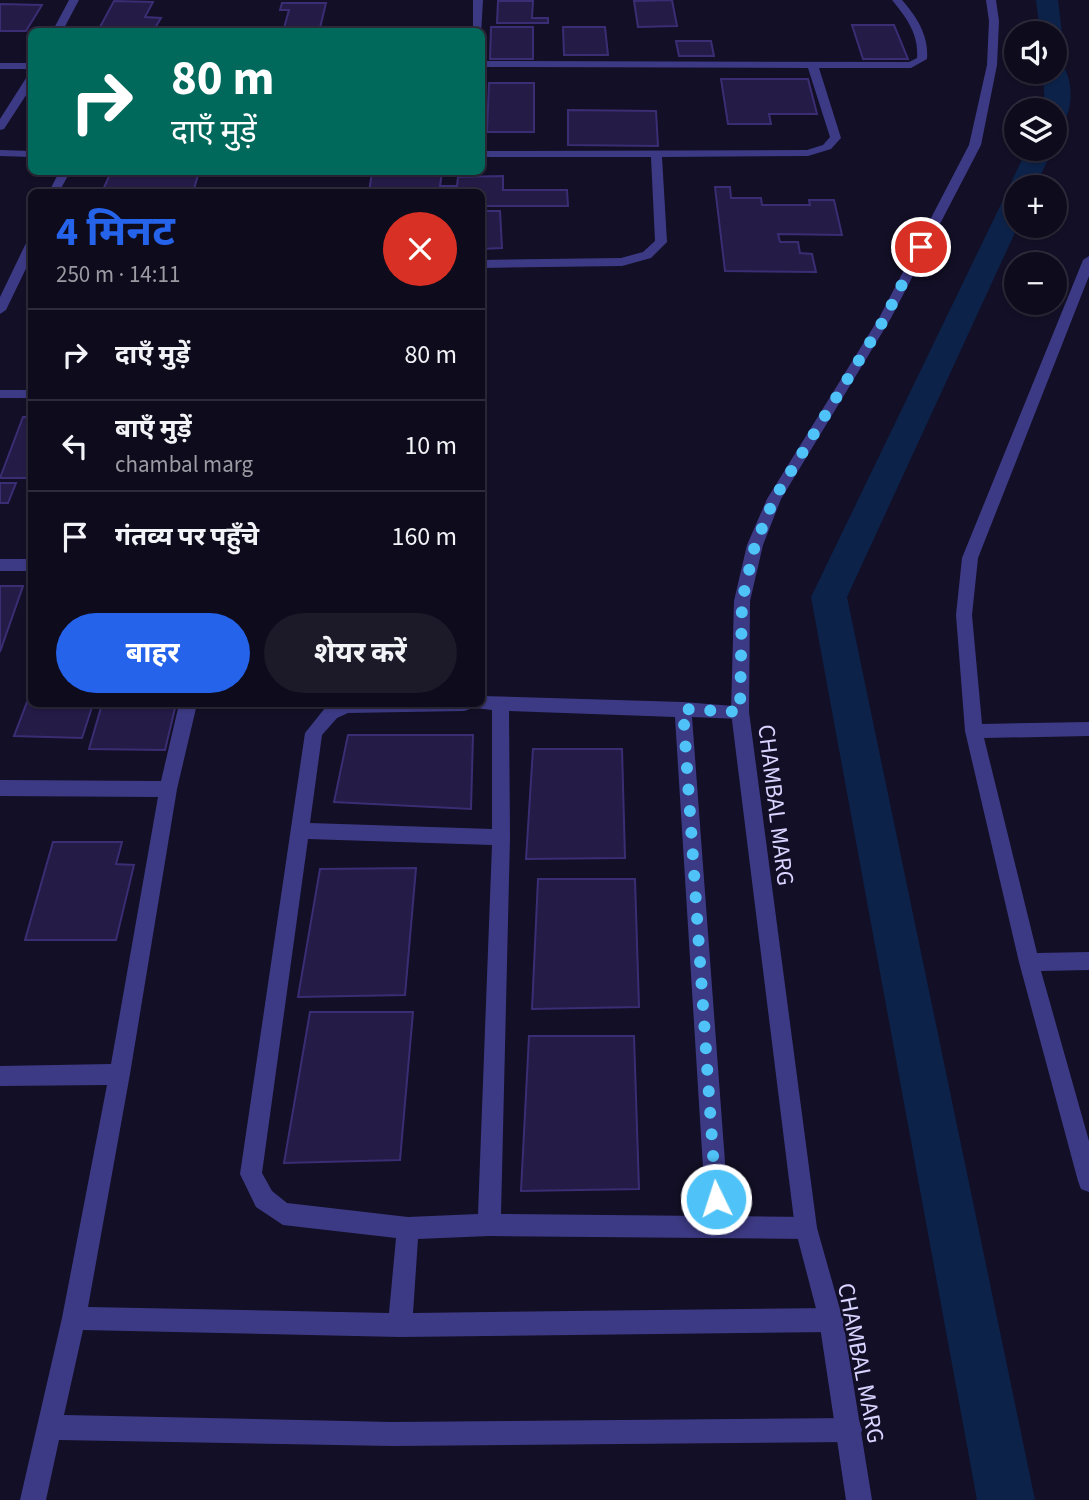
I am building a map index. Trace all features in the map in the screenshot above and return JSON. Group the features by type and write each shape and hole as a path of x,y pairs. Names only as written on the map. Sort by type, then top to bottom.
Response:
{"street":[{"path":"59,28 74,0"},
{"path":"478,0 478,28"},
{"path":"485,64 911,65 922,59 924,49 909,12 897,0"},
{"name":"CHAMBAL MARG","path":"859,1500 831,1320 806,1228 740,712 742,601 755,545 774,499 885,318 975,145 992,65 994,21 991,0"},
{"path":"0,66 28,66"},
{"path":"485,154 808,153 827,147 835,138 813,66"},
{"path":"0,127 28,83"},
{"path":"0,153 28,154"},
{"path":"485,264 622,262 647,255 661,242 656,155"},
{"path":"1089,260 970,558 964,615 974,731 1029,962 1089,1181"},
{"path":"0,310 27,261"},
{"path":"0,394 28,394"},
{"path":"0,565 28,565"},
{"path":"489,1225 501,837 491,703 740,712"},
{"path":"33,1500 74,1318 120,1074 168,789 187,707"},
{"path":"344,707 331,713 314,733 251,1174 264,1199 284,1214 408,1228 489,1225 806,1228"},
{"path":"683,709 718,1226"},
{"path":"974,731 1089,729"},
{"path":"0,788 168,789"},
{"path":"299,831 501,837"},
{"path":"1029,962 1089,961"},
{"path":"0,1076 120,1074"},
{"path":"400,1325 408,1228"},
{"path":"74,1318 400,1325 831,1320"},
{"path":"48,1427 392,1434 850,1430"}],"building":[{"path":"672,0 677,26 638,27 634,1"},
{"path":"114,1 153,2 145,17 161,18 155,28 100,27"},
{"path":"498,1 533,1 532,18 548,18 548,23 497,23"},
{"path":"282,3 326,3 320,28 284,28 289,10 280,10"},
{"path":"0,4 42,5 26,31 0,31"},
{"path":"852,25 894,25 908,59 863,59"},
{"path":"491,27 533,27 533,59 490,59"},
{"path":"563,27 605,27 608,55 564,55"},
{"path":"676,41 711,41 714,56 679,56"},
{"path":"721,79 808,79 817,114 769,114 771,124 728,124"},
{"path":"489,83 534,83 534,132 487,132"},
{"path":"568,110 656,111 658,146 568,145"},
{"path":"110,175 198,175 194,189 103,189"},
{"path":"372,175 442,175 440,186 457,186 458,177 503,176 503,190 567,190 568,206 485,206 485,189 369,189"},
{"path":"715,187 730,187 731,198 761,198 762,205 810,205 809,200 834,200 842,235 778,234 780,242 798,242 800,253 812,254 816,272 725,271"},
{"path":"485,211 500,211 502,248 485,249"},
{"path":"23,417 28,417 28,478 0,478"},
{"path":"0,483 16,483 8,503 0,503"},
{"path":"0,586 23,586 0,652"},
{"path":"28,699 28,707 92,707 82,738 14,736"},
{"path":"101,707 175,707 165,750 89,749"},
{"path":"348,735 473,735 471,809 334,802"},
{"path":"533,749 622,749 625,858 526,859"},
{"path":"53,842 122,842 116,864 134,865 116,940 25,940"},
{"path":"416,868 405,995 298,997 320,869"},
{"path":"538,879 635,879 639,1007 532,1009"},
{"path":"310,1012 413,1012 400,1160 284,1163"},
{"path":"529,1036 634,1036 639,1189 521,1191"}],"waterway":[{"path":"1047,0 1050,21"},
{"path":"1056,84 1058,98"},
{"path":"1028,175 1034,161"},
{"path":"1004,226 829,597 1006,1500"}],"route":[{"path":"716,1199 683,709 740,712 742,601 755,545 774,499 885,318 921,247"}]}
